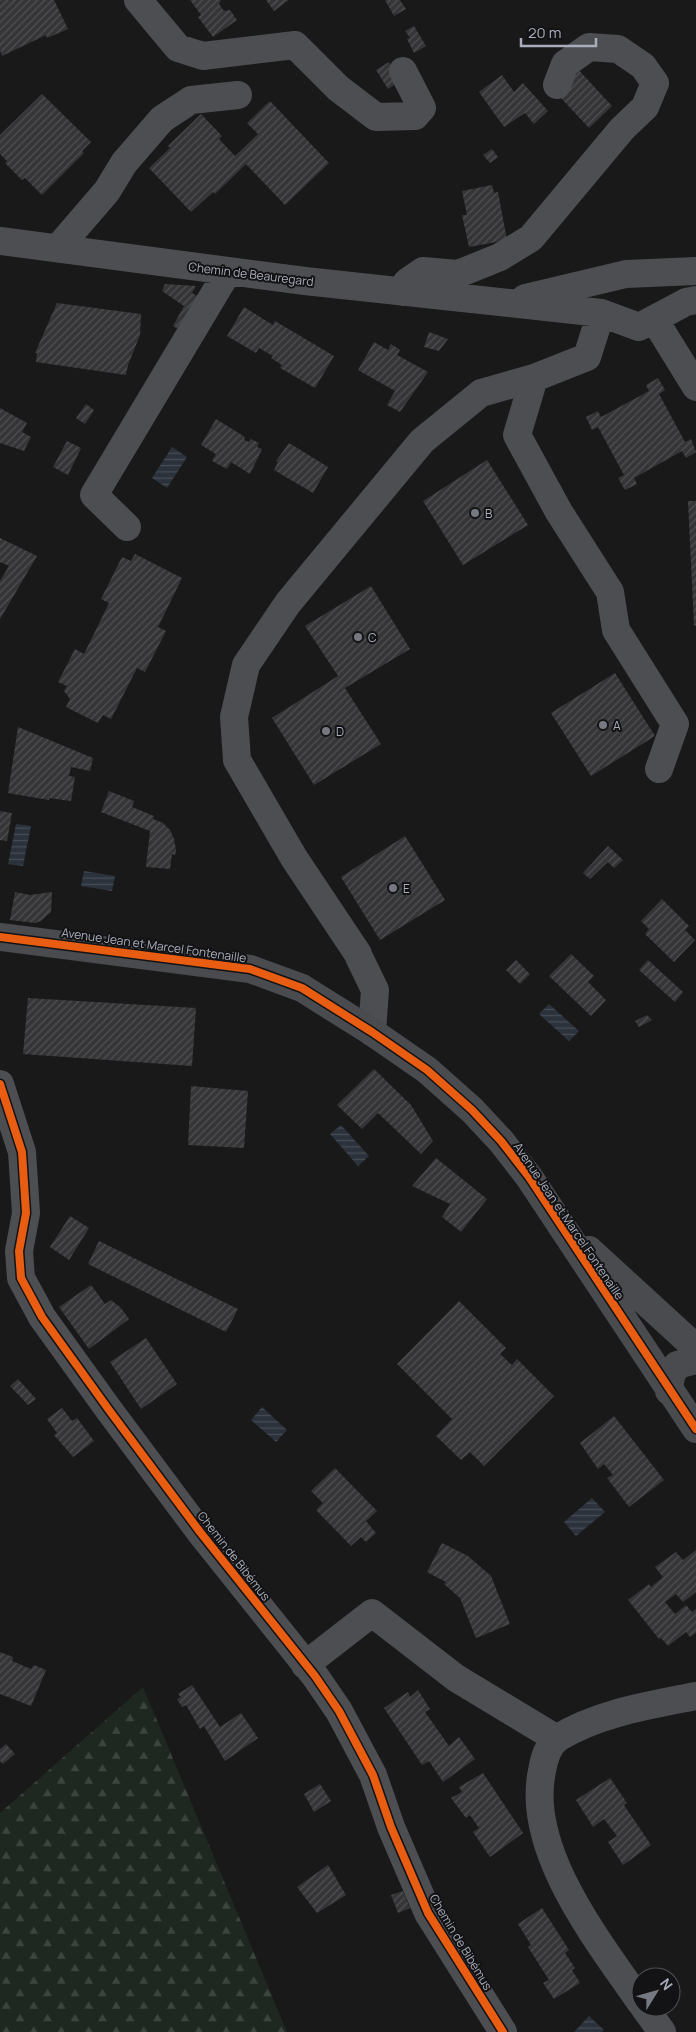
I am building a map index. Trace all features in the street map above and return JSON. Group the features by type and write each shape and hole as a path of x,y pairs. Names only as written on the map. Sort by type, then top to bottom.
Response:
{"main road":[{"name":"Avenue Jean et Marcel Fontenaille","path":"0,936 250,969 302,988 372,1032 427,1070 472,1110 501,1141 529,1177 696,1429"},
{"name":"Avenue Jean et Marcel Fontenaille","path":"560,1224 696,1348"},
{"path":"670,1391 671,1376 677,1365 696,1360"}],"street":[{"path":"138,0 178,48 203,56 295,46 338,88 376,118 415,116 422,108 403,70"},
{"path":"404,292 407,282 423,272 458,274 500,257 531,238 589,166 645,106 655,83 643,66 618,49 588,48 565,64 557,85"},
{"path":"58,248 107,191 124,163 162,119 191,100 238,95"},
{"name":"Chemin de Beauregard","path":"0,241 228,271 601,313 639,327 686,302 696,300"},
{"path":"127,526 94,495 228,271"},
{"name":"Chemin de Beauregard","path":"503,303 626,274 696,271"},
{"path":"372,1032 374,990 359,955 294,858 237,760 234,717 246,664 288,603 422,441 482,393 534,378 587,357 601,313"},
{"path":"654,319 696,387"},
{"path":"534,378 517,434 559,512 610,592 616,630 675,724 659,769"},
{"name":"Chemin de Bibémus","path":"0,1084 22,1152 26,1213 19,1251 21,1278 42,1317 108,1410 200,1532 306,1665 338,1711 373,1775 391,1827 428,1913 503,2032"},
{"path":"306,1665 372,1613 456,1678 557,1739"},
{"path":"631,1988 581,1916 553,1861 540,1811 539,1782 545,1754 557,1739 595,1722 642,1707 696,1696"},
{"path":"651,2017 662,2032"}],"green space":[{"path":"143,1687 287,2032 0,2032 0,1813"}],"shaded area":[{"path":"172,447 187,457 167,488 152,478"},
{"path":"16,824 31,826 23,866 8,864"},
{"path":"84,871 115,876 112,891 81,886"},
{"path":"549,1004 579,1031 569,1041 539,1014"},
{"path":"341,1125 369,1156 358,1166 330,1134"},
{"path":"262,1407 287,1430 276,1442 251,1420"},
{"path":"592,1498 605,1512 576,1536 564,1522"},
{"path":"589,2016 604,2030 602,2032 574,2032"}],"building":[{"path":"0,0 54,0 68,29 47,38 46,35 2,56 0,50"},
{"path":"190,0 221,0 219,4 224,11 230,10 237,20 213,37 198,17 201,15"},
{"path":"266,0 289,0 274,11"},
{"path":"385,0 400,0 406,9 394,16"},
{"path":"414,26 426,46 414,53 407,39 410,38 405,31"},
{"path":"389,62 400,81 388,89 376,70"},
{"path":"575,66 612,106 589,128 561,98 567,93"},
{"path":"502,75 514,92 523,83 548,111 534,124 525,113 504,127 479,92"},
{"path":"42,94 91,142 82,151 84,153 42,195 25,178 22,180 5,163 7,161 0,154 0,135"},
{"path":"270,101 329,163 285,205 246,164 215,194 213,192 191,212 149,168 170,148 168,146 201,114 222,136 219,139 235,156 258,134 247,123"},
{"path":"492,149 498,157 490,163 483,155"},
{"path":"492,185 494,193 498,192 507,240 469,247 462,215 467,215 462,191"},
{"path":"165,284 196,286 192,293 201,298 184,332 173,326 184,306 162,291"},
{"path":"57,303 141,314 140,335 126,375 36,362 37,353 35,353"},
{"path":"244,307 273,325 275,321 334,356 315,388 280,368 282,365 271,358 273,356 259,348 256,353 227,336"},
{"path":"429,332 448,339 439,351 424,347"},
{"path":"374,342 388,350 391,344 400,350 397,355 428,372 400,412 387,405 395,391 358,370"},
{"path":"658,378 665,390 659,394 685,442 691,439 696,452 686,458 682,451 634,478 637,484 625,490 618,478 624,475 598,427 592,430 586,417 598,411 601,417 649,391 646,385"},
{"path":"86,404 94,410 85,424 76,418"},
{"path":"0,408 27,423 22,432 31,437 24,451 0,443"},
{"path":"216,419 245,437 244,440 249,442 251,439 259,443 257,447 262,449 250,474 231,462 227,469 212,461 216,454 201,445"},
{"path":"67,441 81,448 68,475 53,467"},
{"path":"289,443 328,467 313,493 274,470 278,462 276,461"},
{"name":"B","path":"487,460 528,525 463,565 423,501"},
{"path":"688,501 696,501 696,625 694,626"},
{"path":"0,538 37,556 0,619 0,581 9,566 0,562"},
{"path":"135,554 182,578 158,627 166,631 145,672 137,668 111,719 103,715 98,723 66,707 70,699 64,691 67,686 58,682 75,649 84,654 109,603 101,599 122,557 131,561"},
{"path":"371,586 410,649 345,688 381,744 314,785 272,718 338,676 305,626"},
{"name":"A","path":"615,673 655,736 591,776 551,713"},
{"path":"18,727 93,758 90,771 71,767 69,776 75,777 71,801 49,798 49,800 8,793"},
{"path":"109,791 134,801 132,807 154,816 153,819 163,823 170,830 176,850 175,855 172,854 170,869 146,867 150,831 101,812"},
{"path":"0,811 12,813 7,841 0,840"},
{"name":"E","path":"405,836 445,900 380,940 341,877"},
{"path":"608,846 623,860 614,868 608,862 590,879 583,873"},
{"path":"15,892 30,895 52,892 51,912 41,921 35,923 10,920"},
{"path":"662,899 689,926 685,930 695,940 674,962 645,934 649,929 641,921"},
{"path":"571,954 594,976 588,982 606,1000 591,1016 549,976"},
{"path":"516,960 530,974 520,984 506,970"},
{"path":"648,960 683,992 675,1002 639,970"},
{"path":"28,998 196,1008 192,1066 23,1054"},
{"path":"647,1015 652,1020 639,1027 635,1021"},
{"path":"374,1069 411,1105 433,1141 421,1154 378,1113 362,1129 337,1105"},
{"path":"191,1086 248,1091 244,1148 188,1145"},
{"path":"436,1158 487,1199 461,1232 442,1217 450,1204 412,1186"},
{"path":"70,1216 89,1228 69,1260 50,1247"},
{"path":"99,1241 238,1309 226,1332 88,1264"},
{"path":"91,1285 105,1304 111,1300 121,1308 129,1319 89,1349 59,1307"},
{"path":"459,1301 506,1348 500,1354 512,1365 517,1359 554,1396 484,1466 470,1452 461,1460 436,1436 452,1419 397,1364"},
{"path":"146,1338 177,1384 141,1409 110,1362"},
{"path":"18,1379 36,1399 28,1405 10,1386"},
{"path":"62,1408 72,1421 77,1418 94,1441 73,1457 54,1435 57,1433 47,1419"},
{"path":"614,1416 664,1480 629,1507 607,1478 613,1475 604,1464 598,1469 580,1443"},
{"path":"335,1468 377,1511 366,1521 376,1533 366,1542 361,1537 351,1546 316,1510 323,1503 311,1491"},
{"path":"442,1543 468,1556 491,1576 510,1624 476,1638 460,1598 444,1584 446,1582 427,1572"},
{"path":"696,1550 696,1592 683,1602 676,1594 665,1602 675,1614 686,1605 692,1612 696,1609 696,1633 690,1637 686,1632 668,1646 661,1638 659,1639 628,1600 649,1584 651,1587 663,1577 655,1567 676,1552 683,1560"},
{"path":"0,1652 13,1657 12,1661 31,1669 34,1665 46,1670 31,1706 0,1694"},
{"path":"192,1685 220,1727 241,1713 258,1738 225,1761 204,1726 200,1729 186,1705 182,1707 177,1699 181,1697 178,1694"},
{"path":"418,1690 430,1709 425,1712 449,1746 459,1737 475,1759 443,1782 429,1761 422,1765 384,1708 408,1692 410,1697"},
{"path":"6,1744 15,1754 3,1764 0,1761 0,1749"},
{"path":"483,1773 523,1833 490,1857 473,1832 479,1828 470,1815 466,1818 451,1798 462,1792 459,1787"},
{"path":"610,1778 627,1803 624,1805 651,1845 623,1865 608,1842 617,1836 604,1819 593,1827 576,1800"},
{"path":"320,1784 331,1801 314,1812 304,1794"},
{"path":"328,1865 346,1895 317,1913 297,1887"},
{"path":"403,1891 410,1908 398,1913 391,1895"},
{"path":"542,1908 569,1950 565,1953 575,1968 572,1970 580,1983 554,1999 543,1983 549,1980 528,1947 531,1945 518,1924"}],"cycle path":[{"path":"0,937 250,969 302,988 372,1032 427,1070 472,1110 501,1141 529,1177 696,1429"},
{"path":"0,1084 22,1152 26,1213 19,1251 21,1278 42,1317 109,1410 200,1532 315,1676 339,1711 373,1775 391,1827 428,1913 503,2032"}],"place":[{"name":"B","path":"475,513"},
{"name":"C","path":"358,637"},
{"name":"A","path":"603,725"},
{"name":"D","path":"326,731"},
{"name":"E","path":"393,888"}]}
